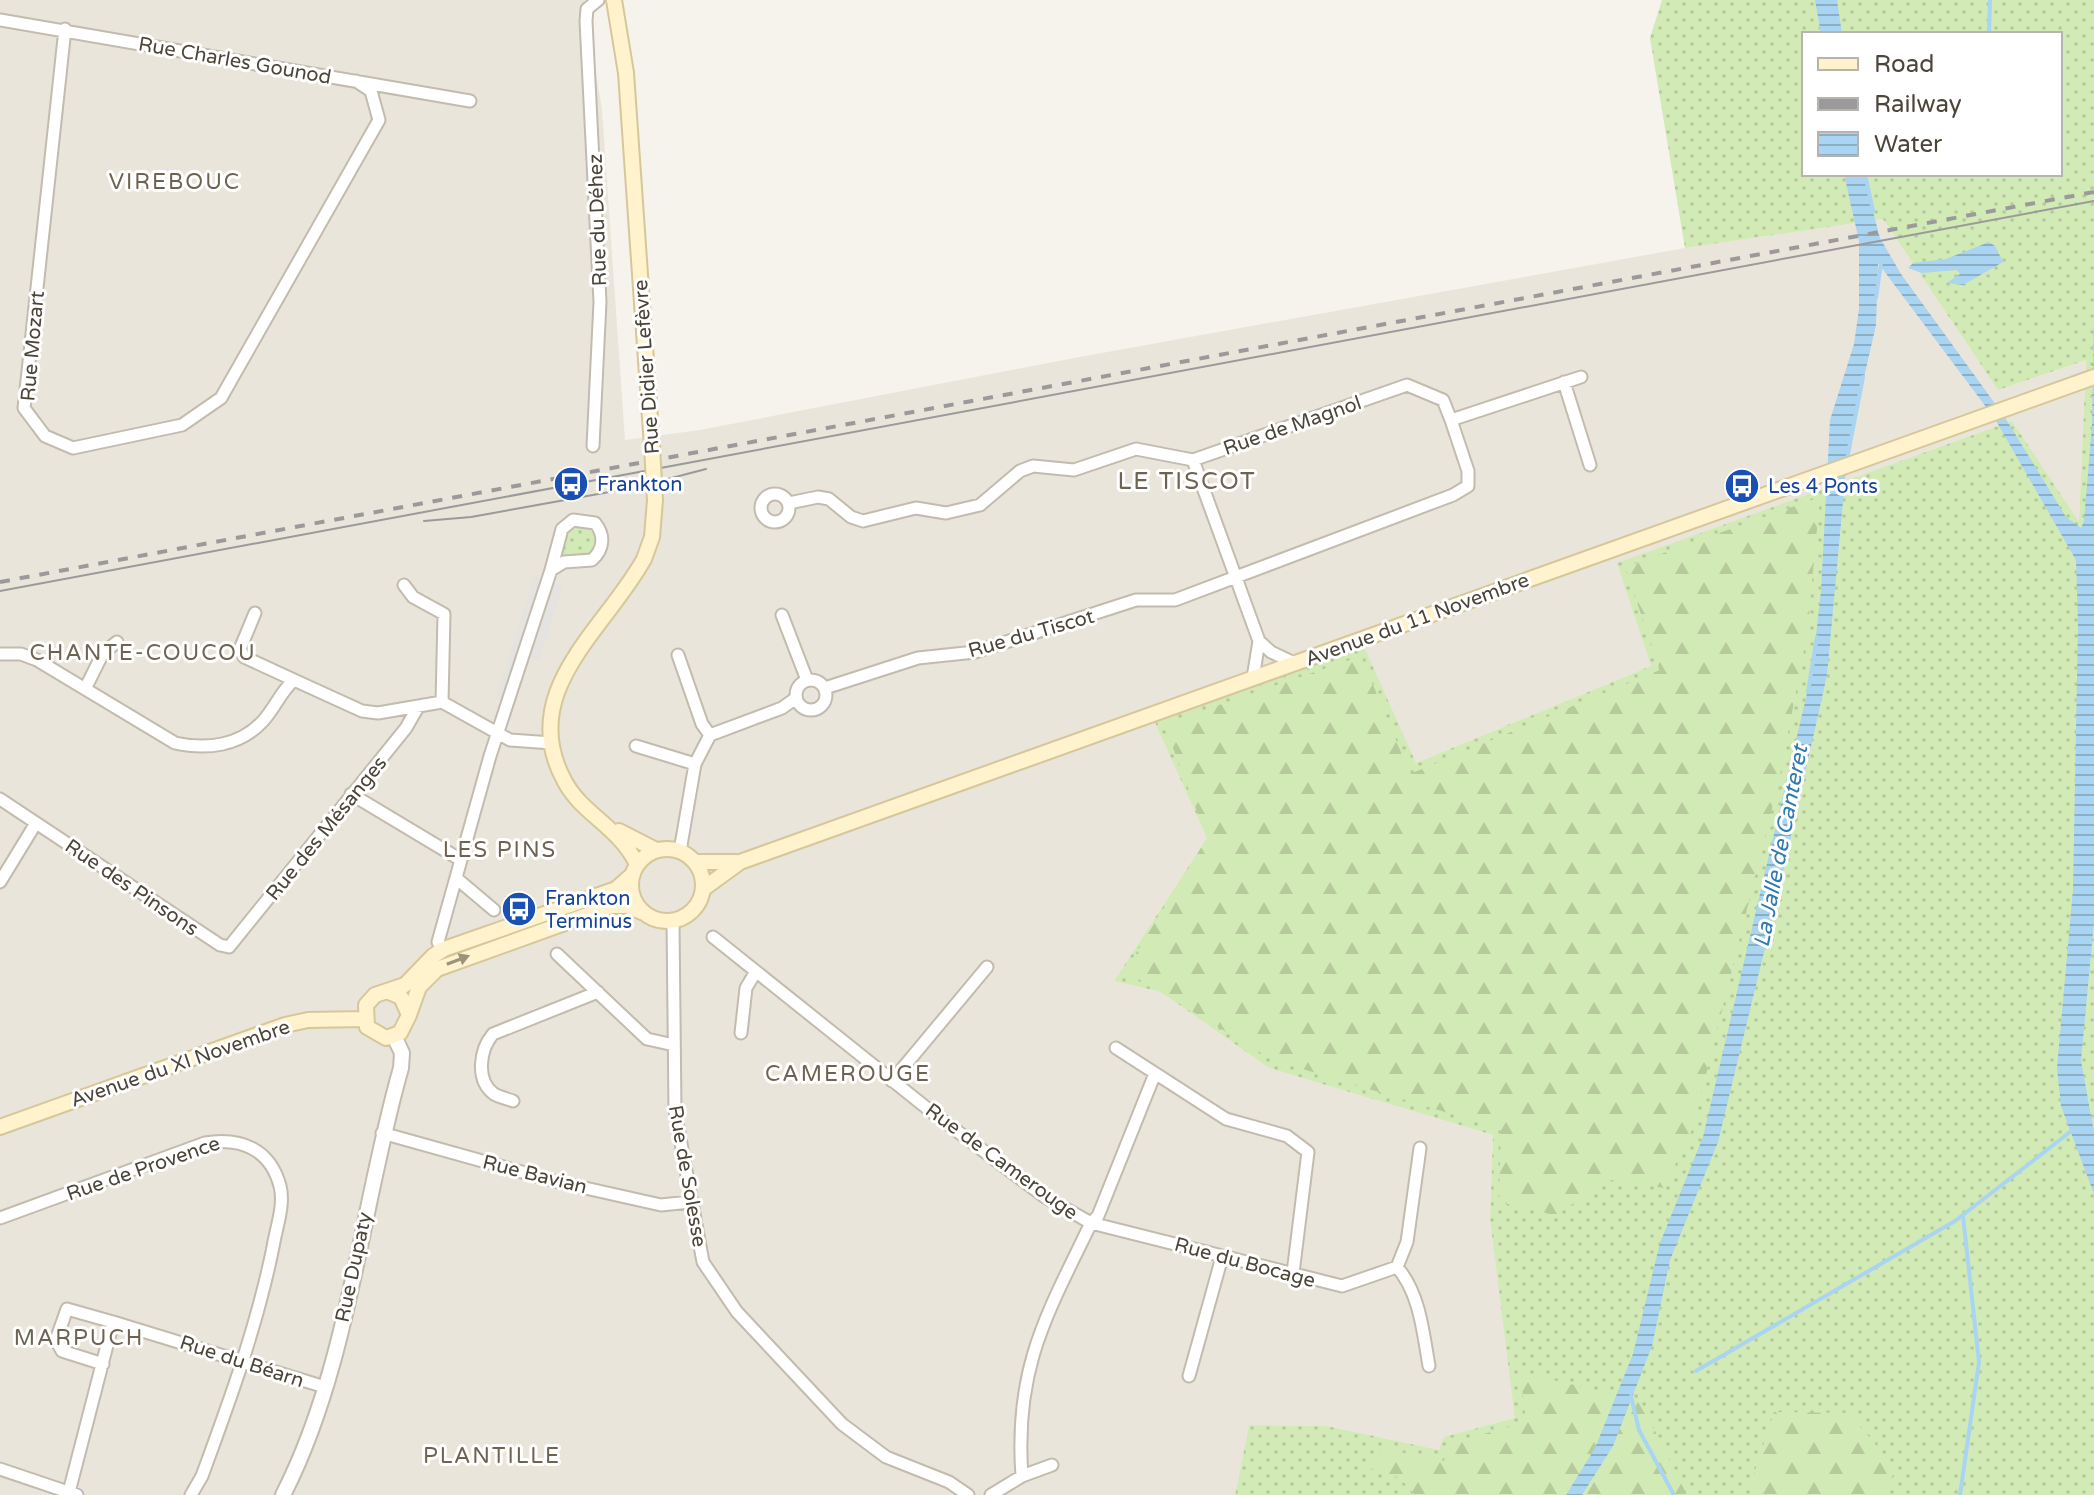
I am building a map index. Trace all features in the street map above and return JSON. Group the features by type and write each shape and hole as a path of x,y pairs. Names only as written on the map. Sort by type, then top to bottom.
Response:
{"main road":[{"name":"Rue Didier Lefèvre","path":"614,0 626,73 655,500 652,537 644,559 557,686 551,716 552,743 565,783 579,802 612,828 656,850"},
{"name":"Avenue du 11 Novembre","path":"703,889 740,862 2094,377"},
{"name":"Rue Didier Lefèvre","path":"612,828 635,869"},
{"path":"656,850 680,851 695,862 703,877 703,889 693,910 673,920 653,918 627,906 612,906 437,969 419,987 405,1028 394,1036 379,1036 364,1019 370,999 405,985 444,949 616,889 656,850"},
{"name":"Avenue du 11 Novembre","path":"695,862 740,862"},
{"path":"635,869 631,894 644,913"},
{"path":"389,992 406,1002 409,1015"},
{"name":"Avenue du XI Novembre","path":"0,1127 285,1025 308,1020 364,1019"}],"street":[{"name":"Rue du Déhez","path":"593,446 600,302 586,21 587,9 598,0"},
{"name":"Rue Charles Gounod","path":"0,20 470,101"},
{"name":"Rue Mozart","path":"65,29 24,408 45,436 73,448 182,425 221,398 379,120 371,91 356,81"},
{"path":"1451,420 1581,377"},
{"path":"1564,382 1590,465"},
{"name":"Rue de Magnol","path":"1193,460 1407,385 1443,400 1451,420 1468,471 1468,486 1236,579"},
{"path":"789,503 818,497 829,499 851,517 863,521 916,508 946,513 980,505 1020,471 1033,466 1074,470 1136,449 1193,460 1259,641 1271,652 1294,663"},
{"path":"438,942 559,536 567,523 581,518 595,523 602,535 597,555 585,562 564,562 551,570"},
{"name":"Rue du Tiscot","path":"710,735 782,708 796,698 803,707 814,710 826,699 825,688 918,658 975,652 1136,600 1175,600 1236,579"},
{"path":"404,585 413,597 444,614 442,702"},
{"path":"255,613 240,649 244,657 362,711 378,713 442,702 498,733 533,744 552,743"},
{"path":"782,615 807,680"},
{"path":"1253,678 1259,641"},
{"path":"85,689 103,653 117,642"},
{"path":"0,654 21,654 37,660 175,743 198,748 243,737 262,721 294,680"},
{"path":"678,655 702,724 710,735 695,764 680,851"},
{"path":"796,698 798,687 807,680 817,680 825,688"},
{"name":"Rue des Mésanges","path":"229,947 406,728 418,707"},
{"path":"636,746 695,764"},
{"path":"351,794 461,860"},
{"name":"Rue des Pinsons","path":"0,799 220,945 229,947"},
{"path":"0,882 36,823"},
{"path":"456,878 494,910"},
{"name":"Rue de Solesse","path":"673,920 675,1111 697,1245 715,1282 815,1397 866,1445 905,1466 949,1482 968,1495"},
{"name":"Rue de Camerouge","path":"713,937 755,973 771,980 892,1081 1045,1197 1091,1223 1056,1290 1029,1361 1020,1442 1022,1476"},
{"path":"557,954 647,1039 674,1045"},
{"path":"892,1081 987,967"},
{"path":"741,1033 746,988 755,973"},
{"path":"513,1101 493,1093 486,1082 481,1057 485,1043 493,1034 598,992"},
{"name":"Rue Dupaty","path":"283,1495 307,1443 325,1387 382,1133 403,1060 394,1036"},
{"path":"1116,1048 1154,1076 1226,1119 1287,1136 1308,1152 1293,1273"},
{"path":"1091,1223 1098,1216 1154,1076"},
{"name":"Rue Bavian","path":"382,1133 554,1181 661,1205 690,1202"},
{"name":"Rue de Provence","path":"0,1218 205,1143 227,1139 243,1142 272,1166 281,1189 280,1209 261,1309 202,1476 191,1495"},
{"path":"1420,1148 1407,1242 1397,1267 1408,1279 1418,1309 1429,1366"},
{"name":"Rue du Bocage","path":"1091,1223 1342,1286 1397,1267"},
{"path":"1189,1376 1222,1257"},
{"name":"Rue du Béarn","path":"103,1364 62,1351 56,1340 67,1309 244,1360 270,1373 325,1387"},
{"path":"0,1469 73,1494 113,1322"},
{"path":"991,1495 1022,1476 1052,1465"}],"shaded area":[{"path":"0,0 584,0 602,110 625,440 700,430 1074,358 1685,248 1883,219 1998,390 2086,360 2079,524 2012,421 1618,563 1651,666 1416,763 1155,720 1207,838 1114,981 1161,992 1269,1068 1493,1135 1490,1219 1516,1418 1445,1437 1439,1450 1327,1426 1249,1425 1235,1495 0,1495"},
{"path":"534,576 563,585 540,660 528,657 513,704 496,698"}],"green space":[{"path":"1662,0 2094,0 2094,1495 1235,1495 1249,1425 1327,1426 1439,1450 1444,1437 1515,1418 1490,1219 1493,1135 1269,1068 1161,992 1114,981 1207,838 1154,720 1364,647 1416,763 1651,666 1617,563 2012,421 2079,522 2086,360 1998,390 1883,219 1685,248 1650,38"},
{"path":"1820,497 1807,634 1779,780 1693,1127 1664,1188 1611,1180 1555,1215 1499,1202 1501,1129 1273,1060 1125,971 1207,838 1164,724 1361,656 1410,774 1660,670 1625,567"},
{"path":"574,524 594,534 598,542 596,548 585,556 559,558 565,531"},
{"path":"1520,1372 1640,1401 1687,1495 1415,1495 1400,1478 1369,1468 1384,1449 1444,1461 1452,1443 1526,1422"},
{"path":"1774,1412 1849,1413 1897,1470 1878,1495 1766,1495 1751,1483"}],"water":[{"path":"1815,0 1837,0 1842,32 1821,32"},
{"path":"1844,176 1864,176 1880,238 1901,274 2004,416 2066,517 2081,528 2092,425 2094,320 2094,921 2081,1061 2094,1132 2094,1194 2061,1106 2057,1068 2073,889 2078,624 2076,560 1995,419 1878,263 1876,325 1848,447 1827,675 1718,1142 1670,1260 1652,1346 1613,1446 1582,1495 1566,1495 1595,1448 1633,1354 1660,1243 1703,1137 1812,672 1821,591 1830,420 1854,344 1859,309 1859,241"},
{"path":"1989,242 1995,246 2003,262 1963,285 1947,283 1960,274 1957,270 1922,273 1908,268 1913,263 1946,259"}],"waterway":[{"path":"1989,32 1990,0"},
{"name":"La Jalle de Canteret","path":"1865,176 1873,211"},
{"name":"La Jalle de Canteret","path":"1876,298 1881,263"},
{"name":"La Jalle de Canteret","path":"1847,459 1863,377"},
{"name":"La Jalle de Canteret","path":"1808,692 1817,637"},
{"path":"1696,1371 1955,1221 2074,1129"},
{"path":"1960,1495 1979,1362 1963,1216"},
{"path":"1631,1396 1639,1430 1674,1495"}],"tram line":[{"path":"0,591 2094,201"},
{"path":"424,521 471,517 637,487 706,469"}],"railway":[{"path":"0,582 2094,192"}],"place":[{"name":"Frankton","path":"571,484"},
{"name":"Les 4 Ponts","path":"1742,486"},
{"name":"Frankton Terminus","path":"519,909"}],"district":[{"name":"VIREBOUC","path":"175,181"},
{"name":"LE TISCOT","path":"1187,481"},
{"name":"CHANTE-COUCOU","path":"143,652"},
{"name":"LES PINS","path":"500,849"},
{"name":"CAMEROUGE","path":"848,1073"},
{"name":"MARPUCH","path":"79,1337"},
{"name":"PLANTILLE","path":"492,1455"}]}
